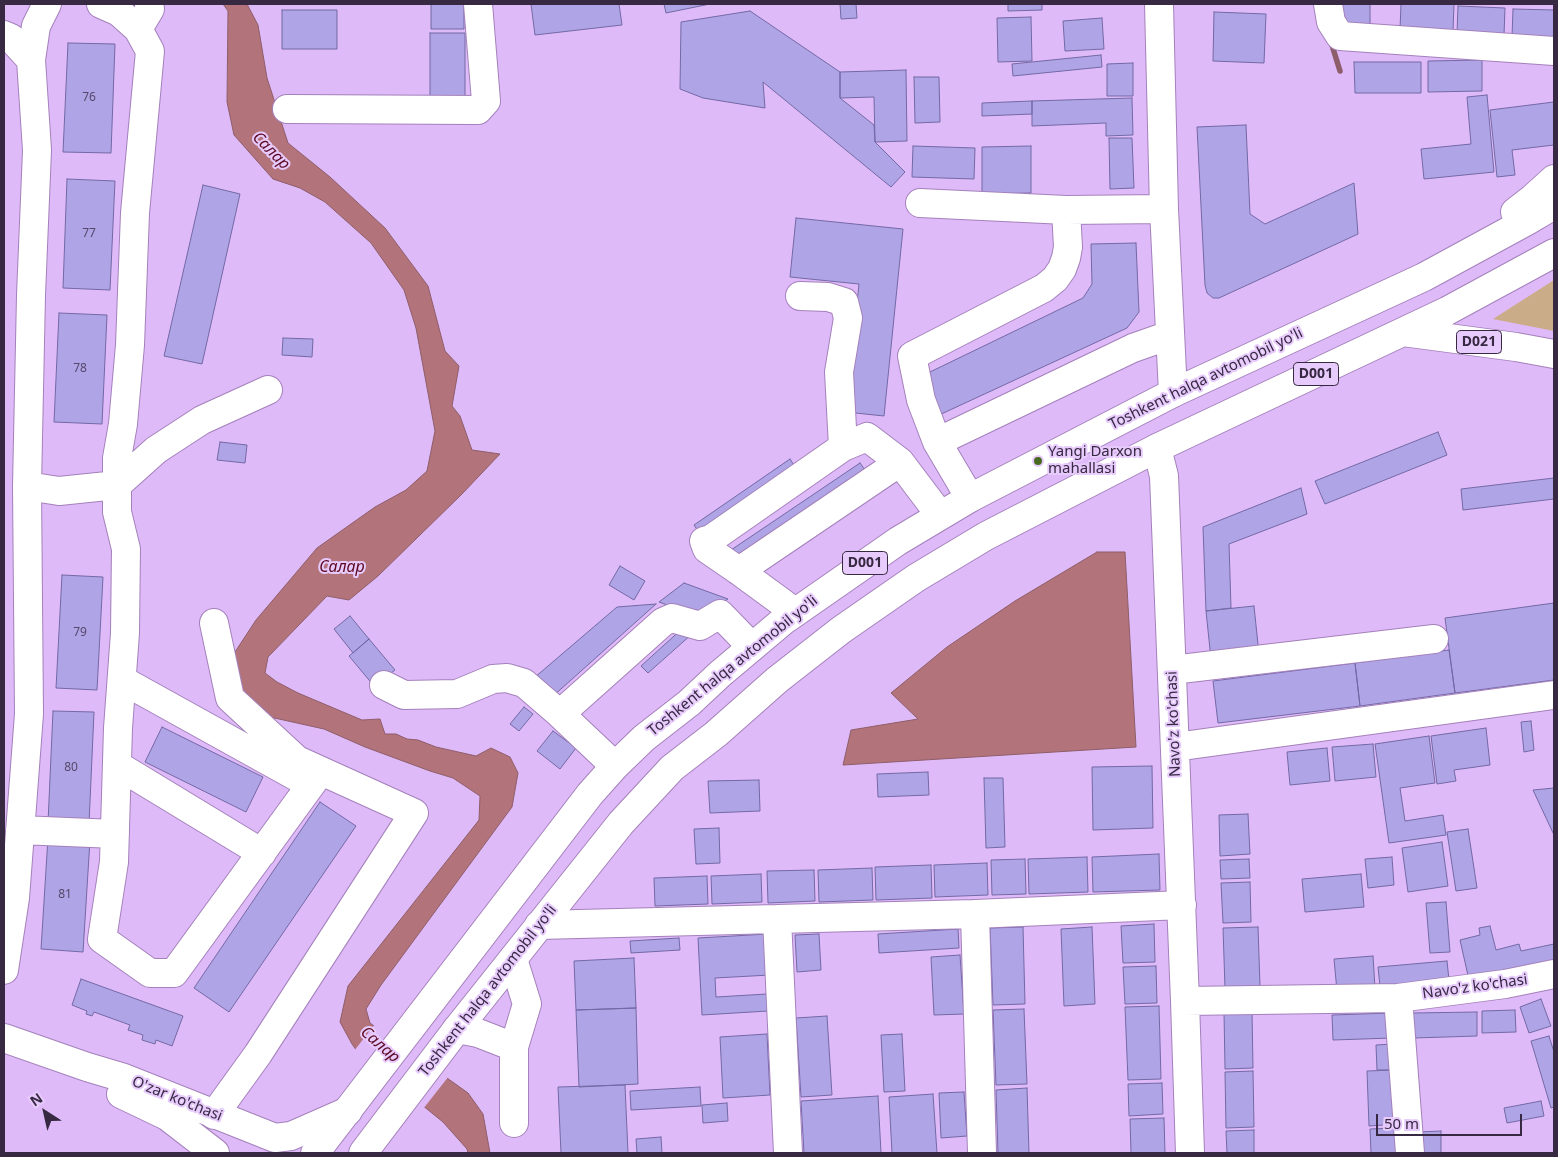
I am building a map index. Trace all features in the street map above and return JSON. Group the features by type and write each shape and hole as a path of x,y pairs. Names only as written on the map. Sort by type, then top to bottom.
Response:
{"main road":[{"path":"4,970 15,898 28,714 26,486 37,150 31,60 36,26 48,4"},
{"path":"100,4 119,12 138,29 150,51 135,213 130,346 123,424 117,458 117,512 126,549 125,633 117,765 114,862 102,939 150,973 174,974 316,778"},
{"path":"138,29 150,8 149,4"},
{"path":"1159,4 1164,209 1173,393"},
{"path":"1328,4 1331,22 1340,36 1554,51"},
{"path":"287,109 478,110 486,101 479,7"},
{"path":"4,35 11,38 31,60"},
{"path":"1424,277 1533,198 1554,179"},
{"path":"920,203 1066,210 1164,209"},
{"name":"Toshkent halqa avtomobil yo'li","path":"315,1153 590,794 614,766 644,738 690,703 752,647 795,612 865,562 970,498 1173,393 1424,277 1554,205"},
{"path":"970,498 937,442 921,400 912,356 1044,288 1055,279 1062,269 1068,246 1066,210"},
{"name":"Toshkent halqa avtomobil yo'li","path":"371,1144 539,924 621,823 672,768 716,734 777,680 878,603 986,536 1157,448 1447,311 1554,253"},
{"path":"800,296 828,297 844,302 848,318 839,372 843,447"},
{"name":"D021","path":"1403,332 1554,354"},
{"path":"937,442 1125,351 1170,335"},
{"path":"26,486 59,491 117,485 156,450 202,420 268,390"},
{"path":"795,612 739,570 707,549 704,541 711,539 843,447 867,437 900,462 940,515"},
{"name":"Navo'z ko'chasi","path":"1157,448 1164,476 1186,1001 1190,1153"},
{"path":"739,570 900,462"},
{"path":"560,714 663,622 672,618 700,626 720,614 752,647"},
{"path":"214,624 230,698 316,778"},
{"path":"1172,670 1434,639"},
{"path":"384,685 404,695 457,694 494,679 507,678 524,683 560,714 614,766"},
{"path":"122,680 316,778 414,813 258,1054 214,1115"},
{"path":"1175,747 1554,695"},
{"path":"117,765 262,853"},
{"path":"590,794 621,823"},
{"path":"20,830 115,834"},
{"path":"539,924 974,914 1182,906"},
{"path":"974,914 982,1153"},
{"path":"777,919 788,1153"},
{"path":"513,959 527,1004 514,1047 514,1123"},
{"name":"Navo'z ko'chasi","path":"1186,1001 1398,998 1505,984 1554,974"},
{"path":"1398,998 1410,1153"},
{"path":"458,1029 478,1033 514,1047"},
{"name":"O'zar ko'chasi","path":"4,1039 124,1078 275,1138 291,1136 348,1111"},
{"name":"O'zar ko'chasi","path":"4,1039 167,1116 216,1153"}],"shaded area":[{"path":"1554,280 1554,331 1493,319"}],"water":[{"name":"Салар","path":"223,4 247,4 258,25 267,78 288,143 330,177 385,228 428,286 445,351 459,366 452,406 460,416 472,450 500,454 378,576 349,600 327,596 268,657 265,673 298,693 362,720 380,719 385,734 396,734 436,747 476,756 491,748 510,757 518,773 512,807 381,985 366,1009 370,1023 468,1093 483,1114 490,1153 468,1153 467,1149 443,1122 359,1054 340,1022 348,986 479,820 480,796 453,778 365,747 324,729 270,717 244,699 238,682 235,652 256,620 317,548 375,507 406,490 427,471 435,431 416,328 404,290 371,243 325,202 300,188 273,179 234,135 227,102 228,11"},
{"path":"1097,552 1125,552 1136,747 843,765 851,730 918,719 891,693 947,647 1015,601"}],"pier":[{"path":"375,1024 449,1076 423,1109 354,1051"}],"building":[{"path":"431,4 464,4 464,29 431,29"},
{"path":"531,4 619,4 622,25 535,35"},
{"path":"664,4 710,4 666,13"},
{"path":"840,4 856,4 857,18 841,19"},
{"path":"1008,4 1042,4 1042,10 1008,11"},
{"path":"1341,4 1370,4 1370,24 1340,24"},
{"path":"1401,4 1454,4 1453,30 1400,29"},
{"path":"1458,6 1505,8 1504,35 1457,34"},
{"path":"1513,9 1554,10 1554,38 1512,37"},
{"path":"282,10 337,10 337,49 282,49"},
{"path":"750,11 840,72 840,98 874,125 875,142 905,172 891,187 763,82 765,108 703,98 680,89 681,22"},
{"path":"1214,12 1266,14 1264,63 1213,61"},
{"path":"1031,17 1032,61 998,62 997,18"},
{"path":"1102,18 1104,49 1065,51 1063,21"},
{"path":"430,33 465,33 465,102 430,102"},
{"path":"68,43 115,44 111,153 63,152"},
{"path":"1101,55 1102,67 1013,76 1012,64"},
{"path":"1482,60 1482,91 1428,92 1428,61"},
{"path":"1354,62 1421,62 1421,93 1355,93"},
{"path":"1133,63 1133,96 1107,96 1107,64"},
{"path":"906,70 907,141 875,142 874,97 840,98 840,72"},
{"path":"914,77 939,77 940,122 915,123"},
{"path":"1487,95 1494,172 1424,179 1421,149 1471,144 1467,97"},
{"path":"1132,98 1133,135 1106,136 1106,123 1032,126 1032,101"},
{"path":"1032,101 1032,114 982,116 982,103"},
{"path":"1554,102 1554,145 1512,150 1515,175 1497,177 1490,110"},
{"path":"1246,125 1250,214 1265,224 1354,183 1358,234 1219,298 1213,298 1207,293 1205,285 1197,127"},
{"path":"1109,138 1132,138 1134,188 1110,189"},
{"path":"913,146 975,148 974,179 912,177"},
{"path":"1031,146 1031,193 982,194 982,147"},
{"path":"67,179 115,181 110,290 63,288"},
{"path":"203,185 240,194 202,364 164,356"},
{"path":"796,218 903,229 884,416 846,412 859,284 790,277"},
{"path":"1136,243 1139,312 1127,328 937,416 928,398 930,372 1083,298 1092,284 1091,244"},
{"path":"59,313 107,315 102,424 54,422"},
{"path":"283,338 313,339 312,357 282,355"},
{"path":"1438,432 1447,455 1325,504 1315,481"},
{"path":"220,442 247,445 245,463 217,460"},
{"path":"790,459 799,473 703,538 694,525"},
{"path":"860,463 870,477 742,565 731,550"},
{"path":"1554,478 1554,499 1463,510 1461,489"},
{"path":"1301,488 1307,514 1229,544 1231,608 1206,611 1203,527"},
{"path":"620,566 645,581 634,600 609,585"},
{"path":"62,575 103,577 97,690 56,688"},
{"path":"684,583 728,599 703,618 659,602"},
{"path":"1554,603 1554,680 1455,693 1445,618"},
{"path":"656,604 552,697 534,678 617,607"},
{"path":"1254,606 1259,654 1211,659 1206,611"},
{"path":"350,616 369,639 353,653 334,629"},
{"path":"685,626 692,634 648,673 641,666"},
{"path":"369,639 395,670 374,686 349,656"},
{"path":"1449,650 1455,693 1360,706 1355,663"},
{"path":"1355,663 1360,706 1218,723 1213,681"},
{"path":"524,707 533,714 519,731 510,724"},
{"path":"53,711 94,712 89,824 48,823"},
{"path":"1531,721 1534,750 1524,752 1521,722"},
{"path":"162,727 263,777 246,812 145,762"},
{"path":"1486,728 1490,765 1454,770 1456,781 1437,784 1431,736"},
{"path":"553,731 576,748 560,769 537,751"},
{"path":"1429,736 1435,783 1400,788 1405,821 1443,815 1446,835 1389,843 1375,744"},
{"path":"1373,744 1376,777 1335,781 1332,747"},
{"path":"1327,748 1330,781 1290,785 1287,752"},
{"path":"1152,766 1153,828 1093,830 1092,767"},
{"path":"928,772 929,795 878,797 877,774"},
{"path":"984,778 1003,778 1005,847 986,848"},
{"path":"759,780 760,811 710,813 708,781"},
{"path":"1554,788 1554,835 1533,790"},
{"path":"320,802 356,826 229,1012 194,988"},
{"path":"1248,814 1250,854 1220,856 1219,815"},
{"path":"719,828 720,863 696,864 694,829"},
{"path":"1468,829 1477,888 1456,891 1447,832"},
{"path":"48,838 90,840 83,952 41,949"},
{"path":"1442,842 1448,886 1408,892 1402,848"},
{"path":"1159,854 1160,890 1093,892 1092,857"},
{"path":"1087,857 1088,892 1029,894 1028,859"},
{"path":"1392,857 1394,885 1368,888 1365,859"},
{"path":"1025,859 1026,894 992,895 991,860"},
{"path":"1249,859 1250,878 1221,879 1220,860"},
{"path":"987,863 988,895 935,897 934,865"},
{"path":"931,865 932,898 876,900 875,867"},
{"path":"872,868 873,900 819,902 818,870"},
{"path":"814,870 815,901 768,903 767,871"},
{"path":"761,874 762,902 712,904 711,876"},
{"path":"1361,874 1364,907 1305,912 1302,879"},
{"path":"707,876 708,904 655,906 654,878"},
{"path":"1250,882 1251,922 1223,923 1221,883"},
{"path":"1446,902 1450,952 1430,953 1426,903"},
{"path":"1154,924 1155,962 1123,963 1121,926"},
{"path":"1490,926 1496,950 1519,944 1521,951 1554,944 1554,961 1469,980 1460,940 1480,935 1479,928"},
{"path":"1023,927 1025,1004 993,1005 990,928"},
{"path":"1092,927 1095,1004 1064,1006 1061,929"},
{"path":"1258,927 1260,986 1225,988 1223,928"},
{"path":"958,929 959,948 879,953 878,934"},
{"path":"768,934 770,975 715,978 716,997 767,994 768,1011 702,1015 698,938"},
{"path":"819,934 821,970 797,972 795,935"},
{"path":"679,938 680,950 631,953 630,941"},
{"path":"960,955 964,1014 934,1015 931,957"},
{"path":"1373,956 1375,988 1337,991 1334,959"},
{"path":"634,958 636,1008 576,1010 574,961"},
{"path":"1447,961 1449,980 1380,986 1378,967"},
{"path":"1156,966 1157,1003 1125,1004 1123,967"},
{"path":"81,979 183,1016 172,1046 156,1040 155,1044 142,1040 143,1035 128,1030 130,1025 94,1012 92,1016 86,1014 87,1011 72,1005"},
{"path":"1541,999 1551,1026 1529,1033 1520,1007"},
{"path":"1159,1006 1161,1079 1128,1080 1125,1007"},
{"path":"636,1008 638,1084 579,1087 576,1010"},
{"path":"1024,1009 1027,1084 996,1085 993,1010"},
{"path":"1515,1010 1516,1032 1482,1033 1482,1011"},
{"path":"1224,1012 1252,1012 1253,1068 1225,1069"},
{"path":"1477,1012 1477,1036 1414,1038 1413,1013"},
{"path":"1391,1013 1392,1038 1333,1040 1332,1015"},
{"path":"827,1016 832,1095 801,1097 796,1018"},
{"path":"767,1034 770,1095 723,1098 720,1037"},
{"path":"902,1034 905,1091 884,1092 881,1035"},
{"path":"1549,1036 1554,1052 1554,1107 1551,1108 1531,1041"},
{"path":"1394,1044 1394,1070 1377,1070 1376,1045"},
{"path":"1394,1070 1397,1124 1369,1126 1367,1071"},
{"path":"1253,1071 1254,1127 1226,1128 1225,1072"},
{"path":"1162,1083 1163,1114 1129,1116 1128,1084"},
{"path":"625,1085 628,1153 561,1153 558,1087"},
{"path":"700,1087 701,1106 631,1110 630,1091"},
{"path":"1027,1088 1029,1153 998,1153 996,1090"},
{"path":"964,1092 967,1136 941,1138 939,1093"},
{"path":"933,1094 937,1153 892,1153 889,1097"},
{"path":"878,1096 881,1153 804,1153 801,1101"},
{"path":"1541,1101 1544,1116 1507,1123 1504,1108"},
{"path":"727,1103 728,1121 703,1123 702,1105"},
{"path":"1164,1118 1165,1153 1131,1153 1130,1119"},
{"path":"1397,1128 1398,1153 1371,1153 1370,1129"},
{"path":"1254,1130 1254,1153 1227,1153 1226,1131"},
{"path":"1441,1131 1441,1153 1420,1153 1419,1132"},
{"path":"661,1137 662,1153 637,1153 636,1139"}],"waterway":[{"path":"1331,42 1340,71"}],"place":[{"name":"Yangi Darxon mahallasi","path":"1038,461"}]}
